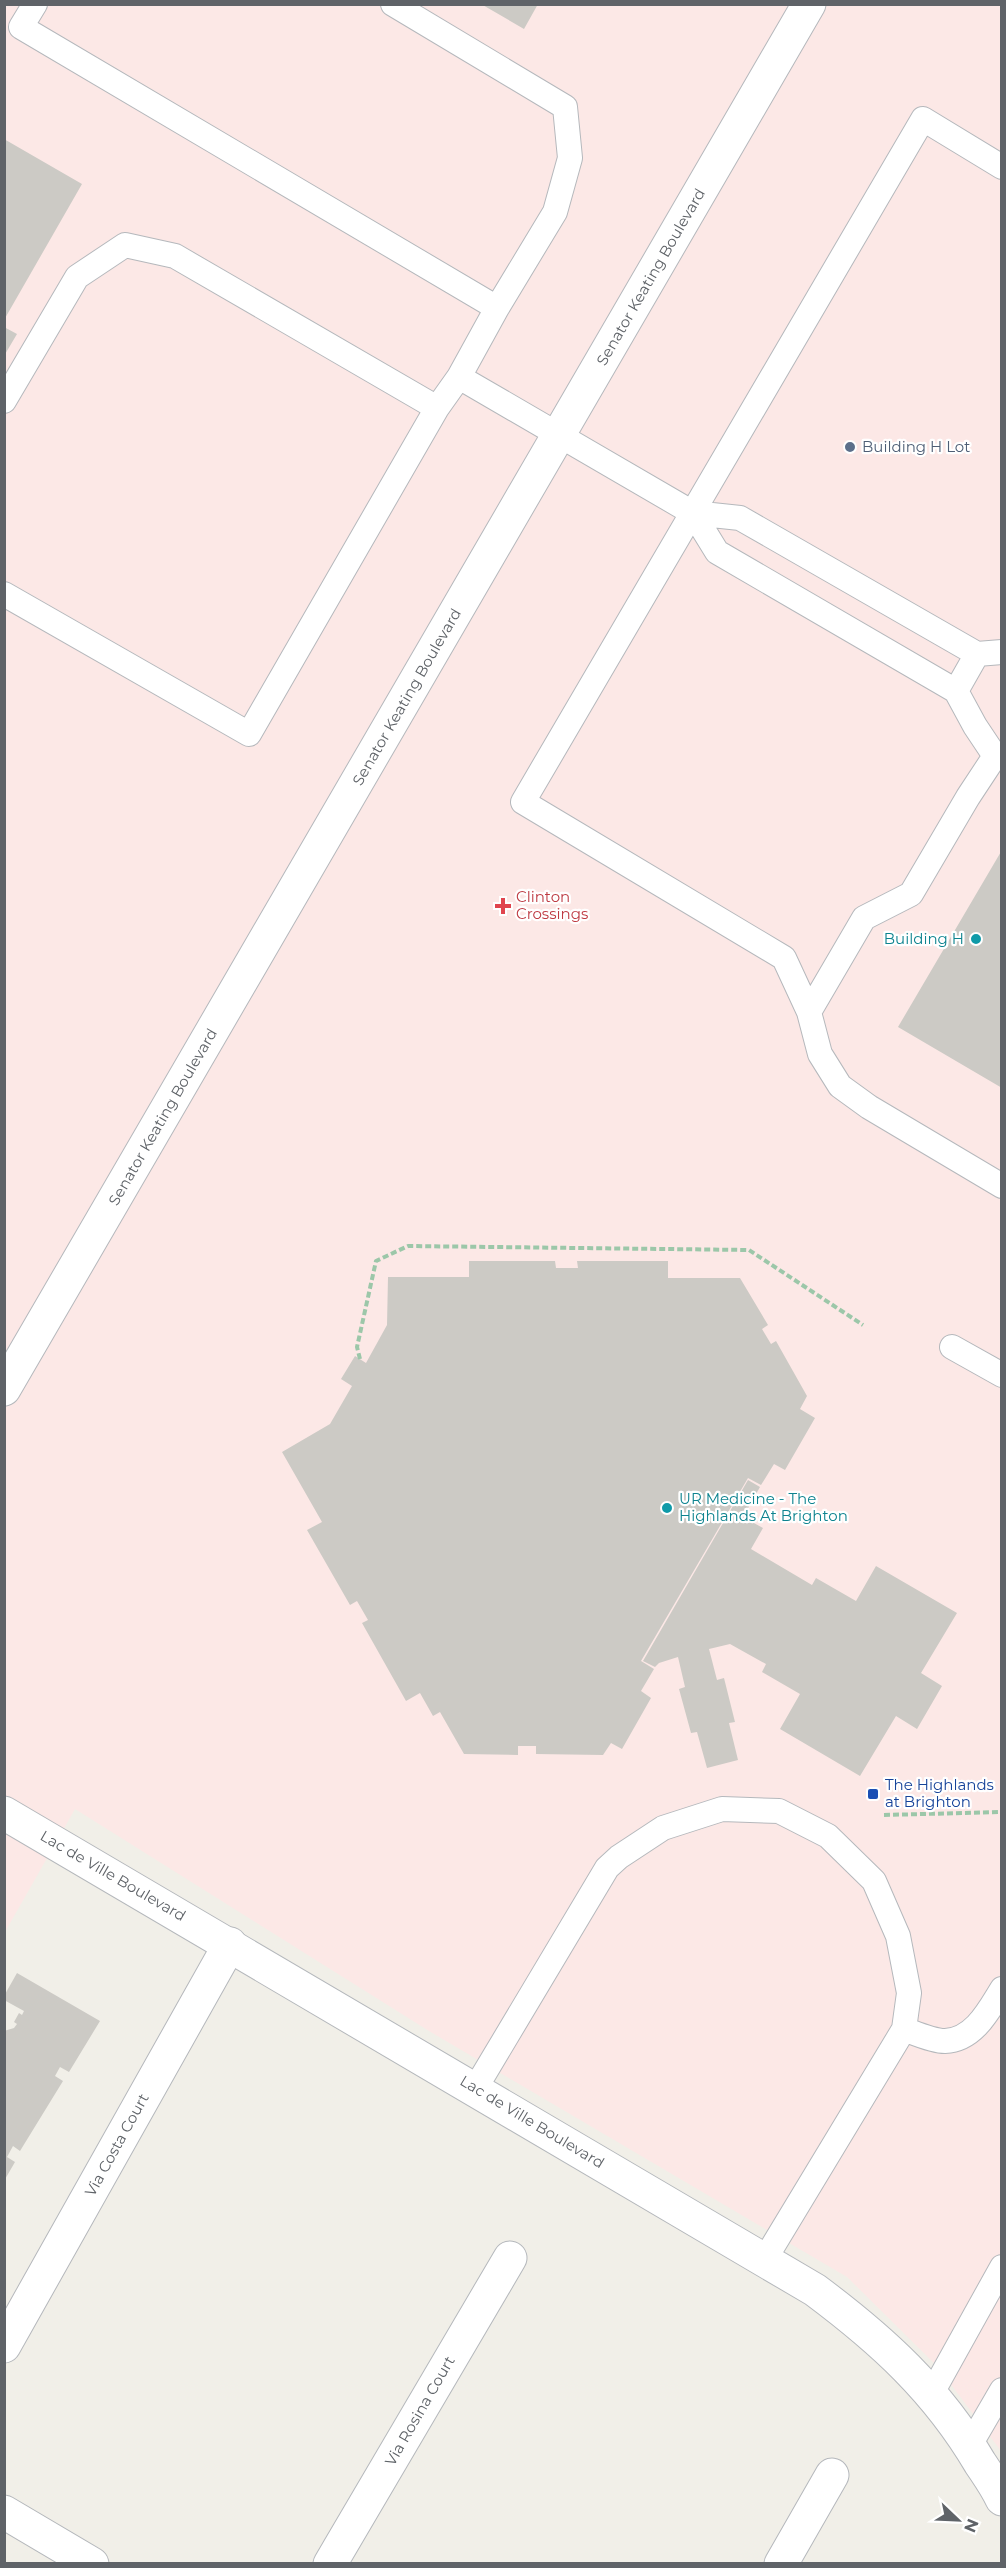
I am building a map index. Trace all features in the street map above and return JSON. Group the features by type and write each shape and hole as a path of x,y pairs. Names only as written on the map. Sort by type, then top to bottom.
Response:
{"street":[{"name":"Senator Keating Boulevard","path":"4,1389 809,4"},
{"name":"Lac de Ville Boulevard","path":"4,1813 815,2290 865,2327 932,2393 970,2445 1002,2499"},
{"name":"Via Costa Court","path":"4,2346 230,1944"},
{"name":"Via Rosina Court","path":"330,2564 510,2258"},
{"path":"781,2564 832,2475"},
{"path":"4,2512 92,2564"}],"lane":[{"path":"35,4 21,27 498,308"},
{"path":"4,594 249,734 437,408 459,377 555,212 570,158 565,107 393,4"},
{"path":"1002,167 923,119 523,802 784,958 809,1012 820,1054 840,1086 869,1107 1002,1186"},
{"path":"4,401 77,277 125,245 175,256 437,408"},
{"path":"459,377 693,513 740,518 977,654 1002,652"},
{"path":"693,513 717,552 956,691 975,726 998,751 911,894 864,918 809,1012"},
{"path":"956,691 977,654"},
{"path":"952,1347 1002,1375"},
{"path":"475,2089 607,1868 619,1857 663,1828 722,1809 779,1811 828,1836 874,1881 898,1936 909,1993 903,2029 765,2259"},
{"path":"903,2029 944,2041 965,2035 983,2019 1002,1989"},
{"path":"932,2393 1002,2267"},
{"path":"970,2445 1002,2390"}],"path":[{"path":"360,1359 357,1347 376,1261 408,1246 749,1250 863,1325"},
{"path":"884,1815 1002,1812"}],"shaded area":[{"name":"Clinton Crossings","path":"5,5 1001,5 1001,2451 937,2366 847,2277 429,2031 75,1809 5,1932"}],"building":[{"path":"481,4 538,4 524,29"},
{"path":"4,139 82,184 4,320"},
{"path":"4,327 17,334 4,356"},
{"name":"Building H","path":"1002,850 1002,1088 898,1027"},
{"name":"UR Medicine - The Highlands At Brighton","path":"469,1261 555,1261 556,1268 578,1268 577,1261 668,1261 668,1278 740,1278 768,1325 762,1329 771,1344 776,1341 807,1396 800,1409 815,1418 785,1470 774,1464 761,1485 748,1478 641,1661 654,1669 641,1691 651,1698 622,1749 611,1743 603,1755 536,1754 536,1746 518,1746 518,1755 464,1754 440,1712 433,1716 420,1693 406,1701 362,1623 368,1620 357,1601 350,1605 307,1530 322,1522 282,1452 330,1424 352,1386 341,1379 355,1356 366,1363 387,1325 388,1277 469,1277"},
{"name":"UR Medicine - The Highlands At Brighton","path":"748,1480 760,1487 743,1517 763,1528 751,1549 812,1585 816,1578 856,1601 876,1566 957,1613 921,1673 942,1686 917,1729 896,1716 860,1776 780,1729 800,1694 762,1672 766,1664 730,1644 709,1649 717,1680 724,1678 735,1722 729,1723 738,1760 707,1768 697,1732 691,1733 679,1689 685,1687 678,1657 659,1663 655,1667 643,1661"},
{"path":"17,1973 100,2021 69,2072 60,2067 55,2076 63,2081 20,2151 13,2146 7,2157 15,2162 4,2181 4,2031 14,2028 17,2024 14,2022 19,2013 22,2015 24,2011 4,2000 4,1996"}],"place":[{"name":"Building H Lot","path":"850,447"},
{"name":"Clinton Crossings","path":"503,906"},
{"name":"Building H","path":"976,939"},
{"name":"UR Medicine - The Highlands At Brighton","path":"667,1508"},
{"name":"The Highlands at Brighton","path":"873,1794"}]}
